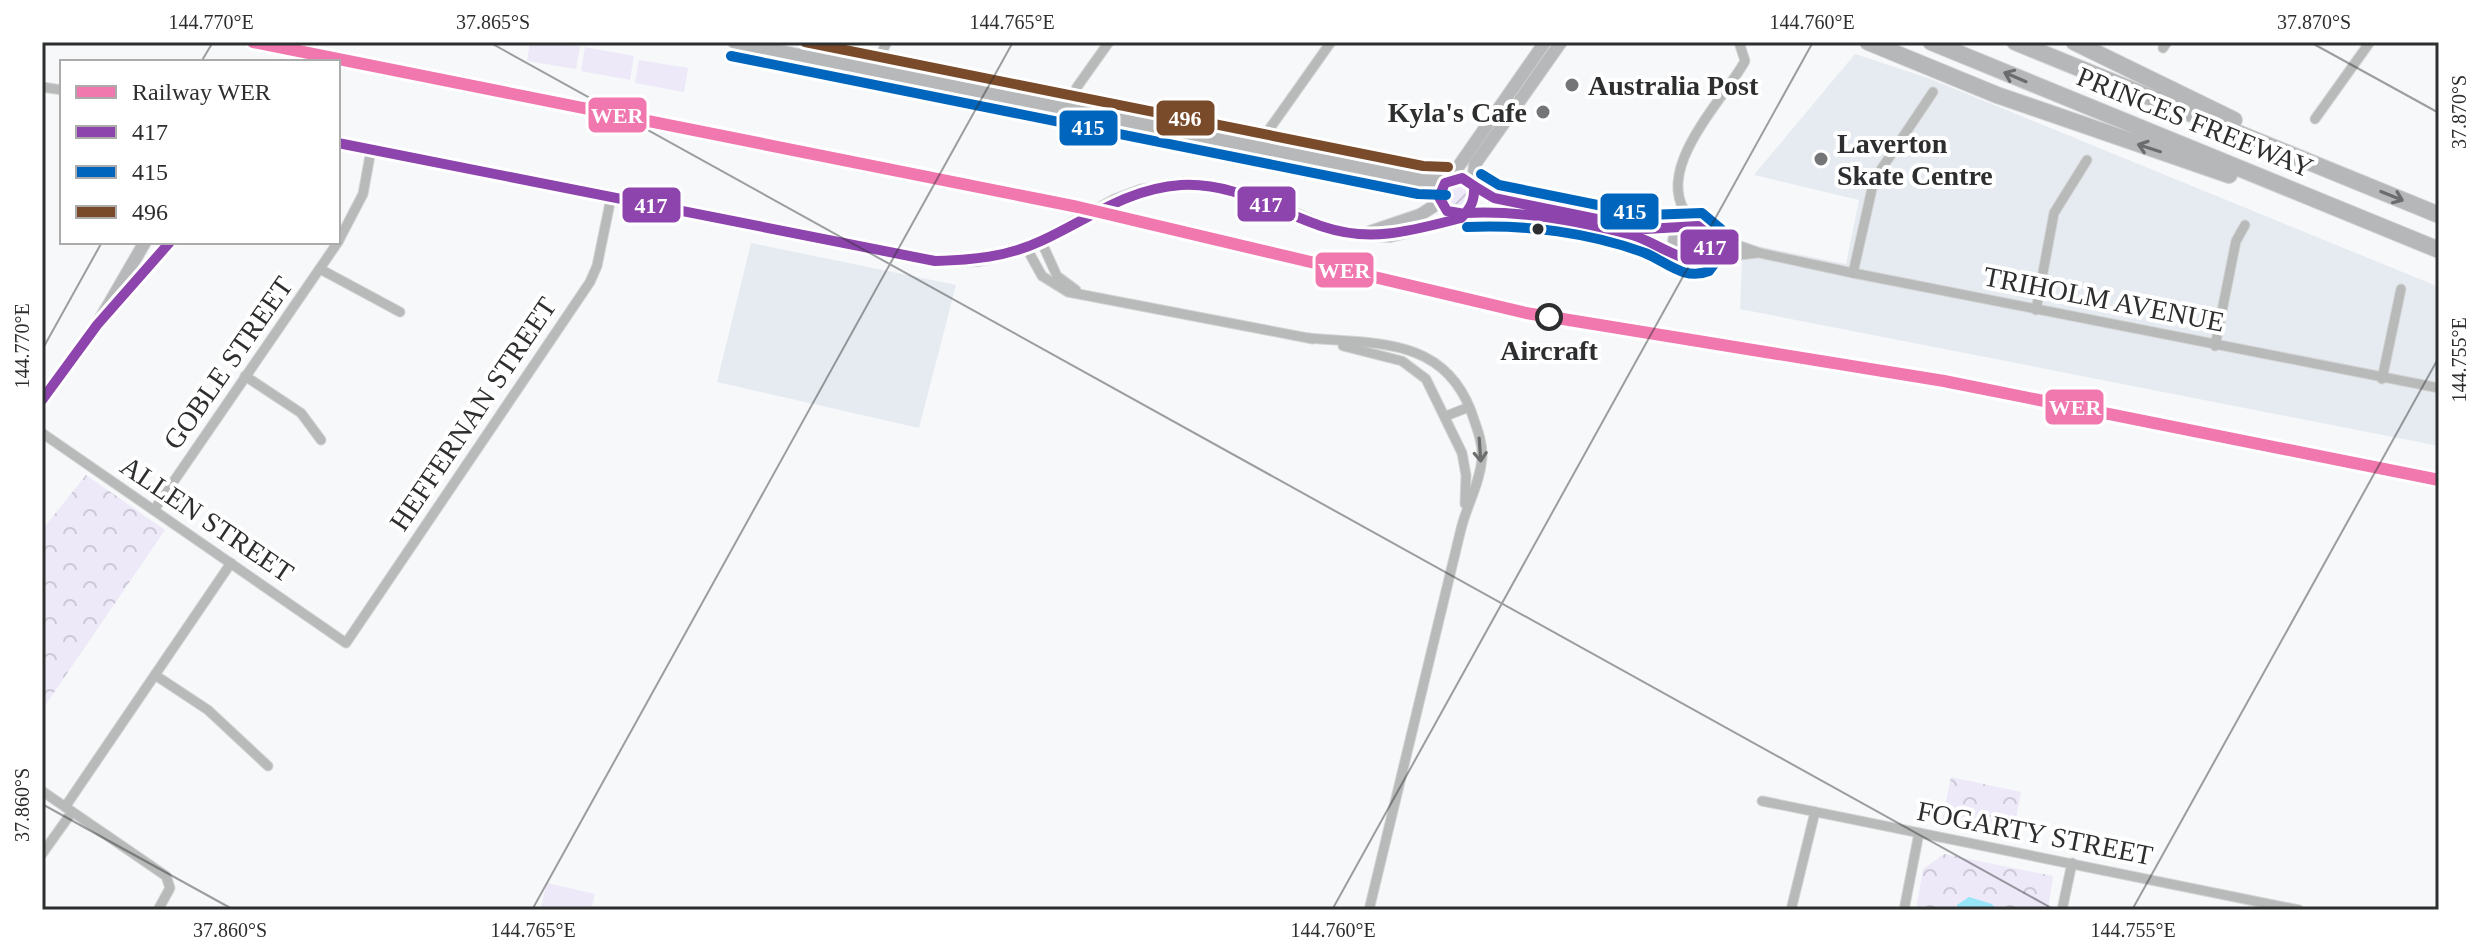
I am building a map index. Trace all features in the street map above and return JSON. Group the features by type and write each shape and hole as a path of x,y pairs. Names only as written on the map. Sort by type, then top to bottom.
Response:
{"highway":[{"path":"1868,42 2084,127 2382,226"},
{"name":"PRINCES FREEWAY","path":"1931,42 2439,250"},
{"name":"PRINCES FREEWAY","path":"2015,42 2439,215"},
{"path":"2074,42 2345,176"}],"street":[{"path":"734,42 1369,169 1448,181 1462,178 1491,197 1555,212 1646,229 1685,224 1698,226 1709,235 1710,248 1697,260 1683,258 1640,237 1506,212 1465,214 1447,211 1439,201 1369,169"},
{"path":"873,70 887,42"},
{"path":"1067,110 1077,87 1109,42"},
{"path":"1262,149 1268,131 1331,42"},
{"path":"340,143 924,260 978,260 1036,245 1116,200 1163,186 1212,186 1252,195 1331,229 1390,236 1457,219 1474,204 1475,164 1545,42"},
{"path":"1363,235 1420,215 1439,201 1448,181 1561,42"},
{"path":"1683,258 1674,244 1685,224 1678,188 1685,154 1745,61 1739,42"},
{"path":"2315,119 2370,42"},
{"path":"1853,273 1874,180 1933,92"},
{"name":"GOBLE STREET","path":"340,238 363,194 371,150"},
{"path":"2036,310 2054,213 2087,160"},
{"name":"HEFFERNAN STREET","path":"346,643 590,282 597,266 611,198"},
{"path":"2215,346 2236,241 2245,225"},
{"name":"TRIHOLM AVENUE","path":"1709,235 1760,253 1853,273 2439,388"},
{"path":"97,325 144,244"},
{"path":"42,400 97,325 168,244"},
{"name":"GOBLE STREET","path":"154,510 337,244"},
{"path":"1036,245 1050,283 1068,292 1309,338 1389,357 1413,366 1426,379 1446,416 1464,463 1464,515"},
{"path":"1036,245 1057,276 1070,287 1091,296"},
{"name":"TRIHOLM AVENUE","path":"1697,260 1760,253"},
{"path":"320,269 400,312"},
{"path":"2382,379 2401,289"},
{"path":"1309,338 1398,346 1419,352 1442,368 1469,407 1482,455 1464,515 1369,910"},
{"path":"245,376 301,413 321,440"},
{"path":"1446,416 1469,407"},
{"name":"ALLEN STREET","path":"42,433 346,643"},
{"path":"42,854 155,675 231,563"},
{"path":"155,675 208,710 268,766"},
{"path":"42,791 166,876 170,884 169,892 158,910"},
{"name":"FOGARTY STREET","path":"1762,801 2299,910"},
{"path":"1791,910 1815,812"},
{"path":"1904,910 1919,833"},
{"path":"2062,910 2072,863"}],"shaded area":[{"path":"1855,54 1928,78 2439,287 2439,446 1740,309 1743,243 1846,264 1859,200 1754,175"},
{"path":"751,243 956,285 919,428 717,382"}],"green space":[{"path":"530,42 580,46 576,69 527,61"},
{"path":"585,47 634,56 630,80 581,71"},
{"path":"639,60 688,68 684,92 635,83"},
{"path":"1458,185 1469,196 1458,207 1447,196"},
{"path":"1694,233 1701,236 1704,243 1701,250 1694,253 1687,250 1684,243 1687,236"},
{"path":"86,475 165,530 42,710 42,530"},
{"path":"1951,777 2021,792 2014,830 2006,828 2004,834 1942,821"},
{"path":"1944,854 2053,876 2048,910 1916,910 1923,869"},
{"path":"547,883 595,894 591,910 540,910"}],"water":[{"path":"1969,897 1992,904 1996,910 1957,910 1957,905"}],"rail line":[{"name":"WER","path":"253,42 1078,207 1526,313 1944,381 2439,480"}],"transit line":[{"name":"496","path":"805,42 1423,166 1448,167"},
{"name":"415","path":"731,56 1418,194 1446,195"},
{"name":"417","path":"340,143 935,261 1015,251 1125,199 1143,192 1181,185 1219,188 1324,227 1359,234 1410,230 1461,218 1464,214"},
{"name":"415","path":"1467,227 1534,229 1580,235 1645,253 1692,274 1709,271 1723,252 1721,229 1702,213 1647,215 1499,185 1481,174"},
{"name":"417","path":"1462,178 1474,186 1472,204 1464,214 1447,211 1439,197 1445,183 1462,178"},
{"name":"417","path":"1466,213 1529,215 1591,225 1632,235 1692,259 1701,259 1710,248 1709,235 1698,226 1646,229 1494,198 1474,186"},
{"name":"417","path":"42,400 97,325 168,244"}],"place":[{"name":"Australia Post","path":"1572,85"},
{"name":"Kyla's Cafe","path":"1543,112"},
{"name":"Laverton Skate Centre","path":"1821,159"},
{"name":"Aircraft","path":"1549,317"}]}
